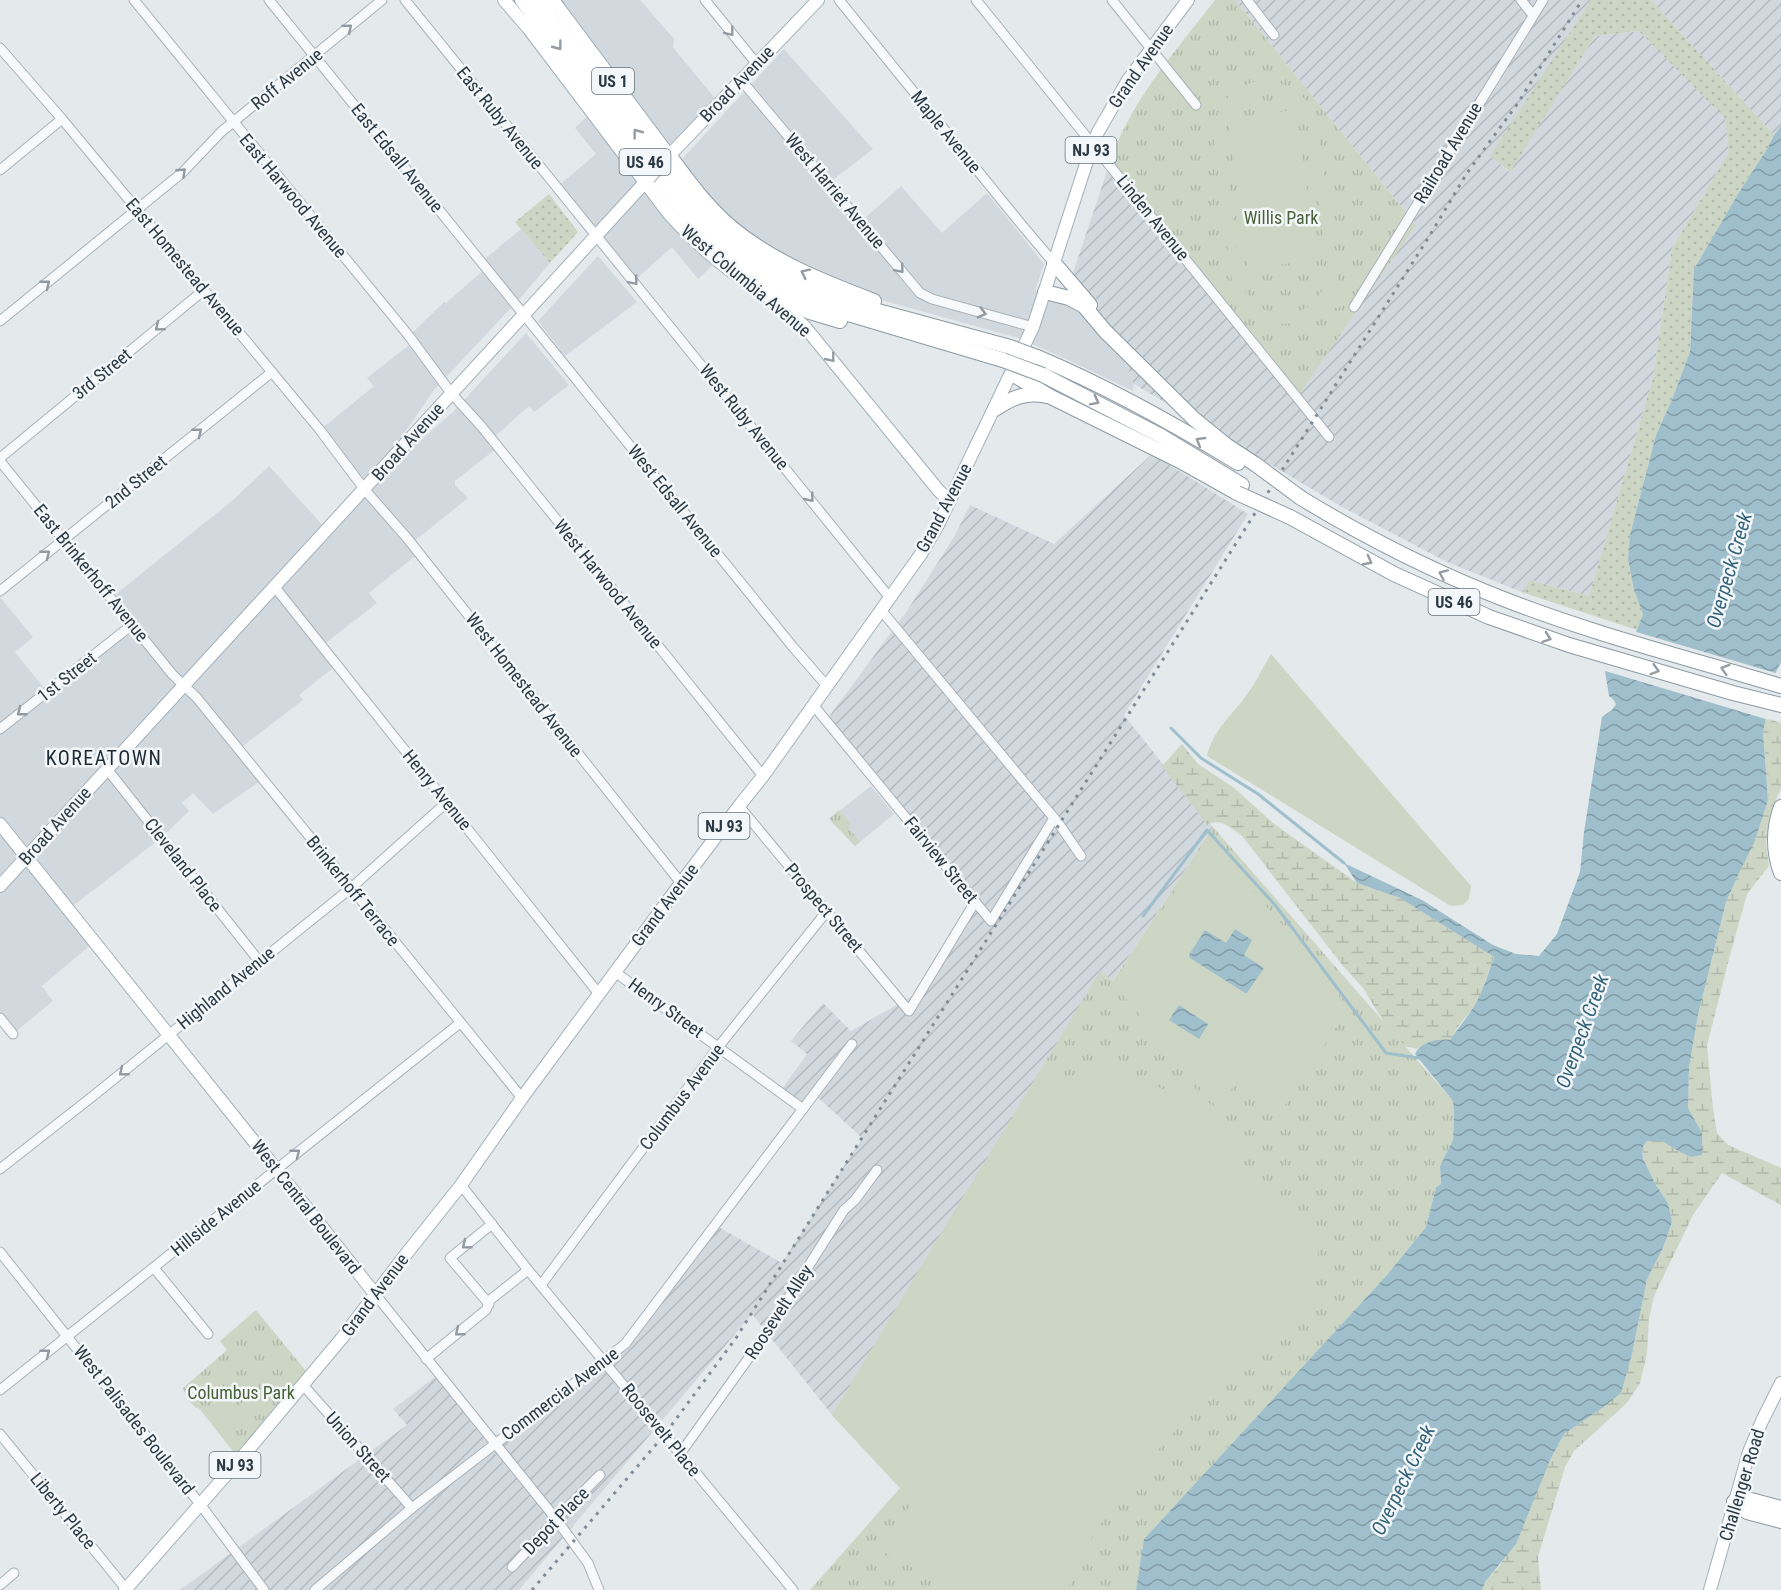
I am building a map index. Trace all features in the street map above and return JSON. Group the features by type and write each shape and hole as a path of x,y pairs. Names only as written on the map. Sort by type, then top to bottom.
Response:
{"highway":[{"name":"US 46","path":"522,0 667,192 695,224 754,272 797,295 830,308 924,338 1006,354 1037,357 1065,369 1253,467 1301,498 1392,550 1455,579 1540,612 1609,635 1781,686"},
{"name":"US 46","path":"537,0 679,189 725,236 765,265 809,288 848,302 916,321 1006,354 1154,432 1239,489 1372,563 1449,600 1598,654 1781,705"},
{"path":"667,157 710,207 731,227 763,250 814,278 876,302 916,321"},
{"path":"1054,263 1126,352"},
{"path":"758,289 827,318 924,338"},
{"path":"1045,292 1069,298 1081,304 1194,419 1253,467"},
{"path":"1012,374 1052,397 1239,489"},
{"path":"995,409 1023,395 1038,394 1052,397"},
{"path":"1733,693 1781,711"},
{"path":"1781,807 1774,836 1776,859 1781,874"},
{"path":"1734,1502 1750,1500 1781,1508"},
{"path":"1734,1502 1747,1512 1781,1521"}],"main road":[{"name":"West Columbia Avenue","path":"504,0 647,181 669,214 721,264 758,289 806,327 939,491 950,501"},
{"name":"Broad Avenue","path":"0,886 274,586 365,490 451,393 525,316 667,157 818,0"},
{"name":"Grand Avenue","path":"125,1589 303,1385 461,1185 615,972 764,776 921,554 950,501 1033,327 1093,144 1118,97 1188,0"},
{"name":"US 1","path":"554,2 667,157"},
{"name":"West Central Boulevard","path":"0,824 375,1294"},
{"name":"Challenger Road","path":"1710,1590 1752,1443 1781,1383"}],"street":[{"name":"East Harwood Avenue","path":"134,0 414,342 451,393"},
{"name":"East Edsall Avenue","path":"269,0 525,316"},
{"name":"Roff Avenue","path":"0,321 183,172 233,122 382,0"},
{"name":"East Ruby Avenue","path":"405,0 596,237"},
{"path":"705,0 756,63"},
{"name":"Maple Avenue","path":"839,0 1054,263"},
{"name":"Linden Avenue","path":"976,0 1329,437"},
{"path":"1112,0 1197,105"},
{"path":"1247,0 1274,35"},
{"path":"1521,0 1533,15"},
{"name":"Railroad Avenue","path":"1354,307 1543,0"},
{"name":"East Homestead Avenue","path":"0,48 62,118 320,430 365,490"},
{"name":"West Harriet Avenue","path":"741,80 918,291 932,299 1033,327"},
{"path":"0,170 62,118"},
{"name":"West Ruby Avenue","path":"596,237 890,598"},
{"name":"3rd Street","path":"0,459 204,290"},
{"name":"West Edsall Avenue","path":"525,316 827,686"},
{"name":"2nd Street","path":"0,591 272,372"},
{"name":"West Harwood Avenue","path":"451,393 492,439 764,776"},
{"name":"East Brinkerhoff Avenue","path":"0,459 172,674 184,685"},
{"name":"West Homestead Avenue","path":"365,490 407,538 681,883"},
{"name":"Henry Avenue","path":"274,586 599,994"},
{"path":"881,610 1054,818 1081,856"},
{"name":"1st Street","path":"0,729 133,624"},
{"name":"Brinkerhoff Terrace","path":"184,685 197,698 522,1098"},
{"name":"Fairview Street","path":"814,706 991,921 1054,818"},
{"name":"Cleveland Place","path":"107,769 259,961"},
{"name":"Highland Avenue","path":"0,1168 351,888 447,802"},
{"name":"Prospect Street","path":"739,806 909,1011 975,902"},
{"name":"Columbus Avenue","path":"541,1286 719,1046 827,911"},
{"name":"Henry Street","path":"615,972 803,1109"},
{"path":"0,1018 13,1034"},
{"name":"Hillside Avenue","path":"0,1390 460,1023"},
{"name":"Commercial Avenue","path":"315,1590 412,1508 625,1344 852,1044"},
{"name":"Roosevelt Alley","path":"680,1454 763,1338 844,1210 855,1200 877,1170"},
{"name":"Roosevelt Place","path":"461,1185 541,1286 793,1590"},
{"path":"489,1304 450,1258 492,1224"},
{"name":"West Palisades Boulevard","path":"0,1252 200,1504 264,1590"},
{"path":"154,1268 208,1334"},
{"path":"426,1359 486,1310 490,1300 528,1270"},
{"name":"West Central Boulevard","path":"375,1294 556,1519 588,1563 599,1590"},
{"name":"Union Street","path":"303,1385 412,1508"},
{"name":"Liberty Place","path":"0,1434 125,1589"},
{"name":"Depot Place","path":"512,1567 600,1476"},
{"path":"0,1585 14,1573"}],"shaded area":[{"path":"553,0 640,0 674,39 675,50 719,103 669,155"},
{"path":"1235,0 1591,0 1491,156 1509,172 1595,36 1639,31 1725,117 1729,152 1672,248 1653,378 1589,596 1529,580 1524,593 1447,562 1344,508 1134,384 1121,353 1070,282 1110,162 1416,225"},
{"path":"1651,0 1781,0 1781,126 1774,135"},
{"path":"784,49 873,149 833,180 865,218 901,186 942,233 987,193 1044,264 1035,290 1076,304 1121,353 1134,384 1133,391 1018,338 855,291 801,265 748,233 712,202 681,164 683,158"},
{"path":"591,112 717,261 698,279 672,247 634,281 556,188 596,154 575,128"},
{"path":"521,229 550,263 434,390 367,487 453,412 526,333 569,385 534,412 529,406 492,439 498,447 455,481 455,485 468,498 412,543 419,553 369,593 377,603 322,646 337,665 299,695 303,700 239,749 263,779 213,814 193,793 182,803 189,811 161,838 69,909 94,942 42,986 53,1001 13,1034 0,1018 0,597 33,637 15,652 47,692 133,625 111,598 233,500 269,466 326,529 365,490 320,430 374,386 367,378 413,342 409,336 444,302 446,303 486,268 481,262"},
{"path":"598,256 637,302 565,356 538,321"},
{"path":"1152,454 1248,514 1124,715 1213,827 1112,982 1100,972 832,1415 752,1314 519,1590 180,1590 407,1425 393,1409 439,1374 495,1446 625,1344 715,1225 782,1263 862,1138 812,1092 800,1109 779,1093 807,1054 791,1041 823,1003 851,1031 912,996 972,898 828,718 907,611 954,537 970,505 1054,544"},
{"path":"871,786 894,814 855,846 829,819"}],"green space":[{"name":"Willis Park","path":"1215,0 1235,0 1416,225 1296,399 1110,162 1129,118 1142,97"},
{"path":"1591,0 1651,0 1774,135 1694,269 1690,352 1656,435 1630,535 1628,559 1634,590 1643,614 1637,630 1524,593 1529,580 1589,596 1653,378 1672,248 1729,152 1725,118 1639,31 1595,36 1510,172 1490,156"},
{"path":"1270,81 1298,92 1311,107 1318,128 1341,307 1332,308 1330,296 1319,310 1305,319 1290,323 1275,323 1261,319 1249,311 1239,298 1232,281 1213,132 1218,113 1227,98 1249,84","holes":["1272,91 1287,96 1299,106 1307,120 1327,265 1324,285 1316,300 1304,309 1289,314 1273,313 1259,307 1247,294 1240,276 1222,135 1225,118 1240,99 1254,92"]},
{"path":"1296,110 1316,260 1248,269 1229,118"},
{"path":"549,194 578,232 550,263 515,222"},
{"path":"1271,654 1471,886 1469,899 1463,905 1449,905 1207,756 1217,733 1247,695"},
{"path":"1766,718 1781,723 1781,788 1773,807 1766,842 1769,866 1747,894 1707,1046 1717,1133 1728,1145 1781,1168 1781,1205 1722,1173 1693,1215 1654,1296 1649,1319 1647,1354 1640,1383 1627,1403 1574,1451 1565,1467 1538,1557 1541,1590 1482,1590 1485,1582 1501,1564 1564,1434 1601,1409 1632,1354 1647,1279 1663,1248 1672,1222 1668,1203 1643,1159 1642,1148 1647,1141 1662,1141 1680,1152 1702,1133 1688,1109 1689,1068 1698,1015 1726,902 1768,800 1763,732"},
{"path":"1182,744 1198,764 1233,787 1273,823 1357,883 1400,898 1494,957 1472,1010 1450,1040 1429,1042 1417,1049 1401,1045 1393,1037 1363,988 1343,966 1242,836 1221,823 1207,825 1162,766"},
{"path":"839,810 851,824 848,827 860,842 855,846 829,819"},
{"path":"1213,827 1453,1101 1453,1140 1440,1166 1441,1184 1436,1187 1426,1227 1387,1275 1144,1539 1136,1590 810,1590 900,1488 832,1415 1100,971 1113,981"},
{"path":"1210,840 1309,956 1348,1009 1279,1114 1234,1085 1219,1110 1113,983"},
{"path":"1095,1063 1176,1094 1187,1080 1254,1149 1242,1164 1242,1173 1246,1183 1315,1235 1318,1252 1316,1281 1308,1301 1294,1323 1180,1425 1157,1451 1129,1490 1115,1503 1093,1535 1080,1568 1066,1590 953,1590 876,1548 915,1500 900,1488 832,1415 956,1208 1038,1077 1061,1087"},
{"name":"Columbus Park","path":"256,1310 310,1376 240,1460 198,1407 196,1408 188,1400 183,1388 227,1350 220,1341"},
{"path":"249,1397 259,1410 223,1437 205,1415 218,1405 227,1415"}],"water":[{"name":"Overpeck Creek","path":"1781,126 1781,662 1776,672 1763,732 1768,800 1754,843 1726,902 1698,1015 1689,1068 1688,1108 1702,1133 1702,1155 1691,1157 1662,1141 1647,1141 1642,1148 1643,1159 1668,1203 1672,1222 1663,1248 1647,1279 1632,1354 1621,1393 1564,1434 1550,1460 1516,1544 1485,1582 1482,1590 1136,1590 1144,1539 1387,1275 1426,1227 1436,1187 1441,1184 1440,1166 1453,1140 1453,1101 1415,1054 1421,1046 1430,1042 1450,1040 1477,1002 1494,957 1400,898 1357,883 1344,863 1422,900 1493,945 1516,954 1539,956 1557,934 1580,872 1602,717 1616,704 1609,696 1605,671 1615,669 1637,630 1643,614 1634,590 1628,559 1630,535 1656,435 1690,352 1694,269"},
{"path":"1235,929 1252,940 1244,955 1264,968 1247,993 1190,958 1189,955 1205,930 1226,943"},
{"path":"1179,1005 1208,1024 1199,1039 1169,1020"}],"pier":[{"path":"1633,631 1779,674 1769,720 1602,670 1613,666"}],"waterway":[{"path":"1171,728 1201,758 1258,794 1344,863"},
{"path":"1143,916 1207,830 1275,905 1386,1053 1419,1058"}],"railway":[{"path":"532,1590 665,1434 736,1338 1467,173 1518,103 1582,0"}],"district":[{"name":"KOREATOWN","path":"104,758"}]}
